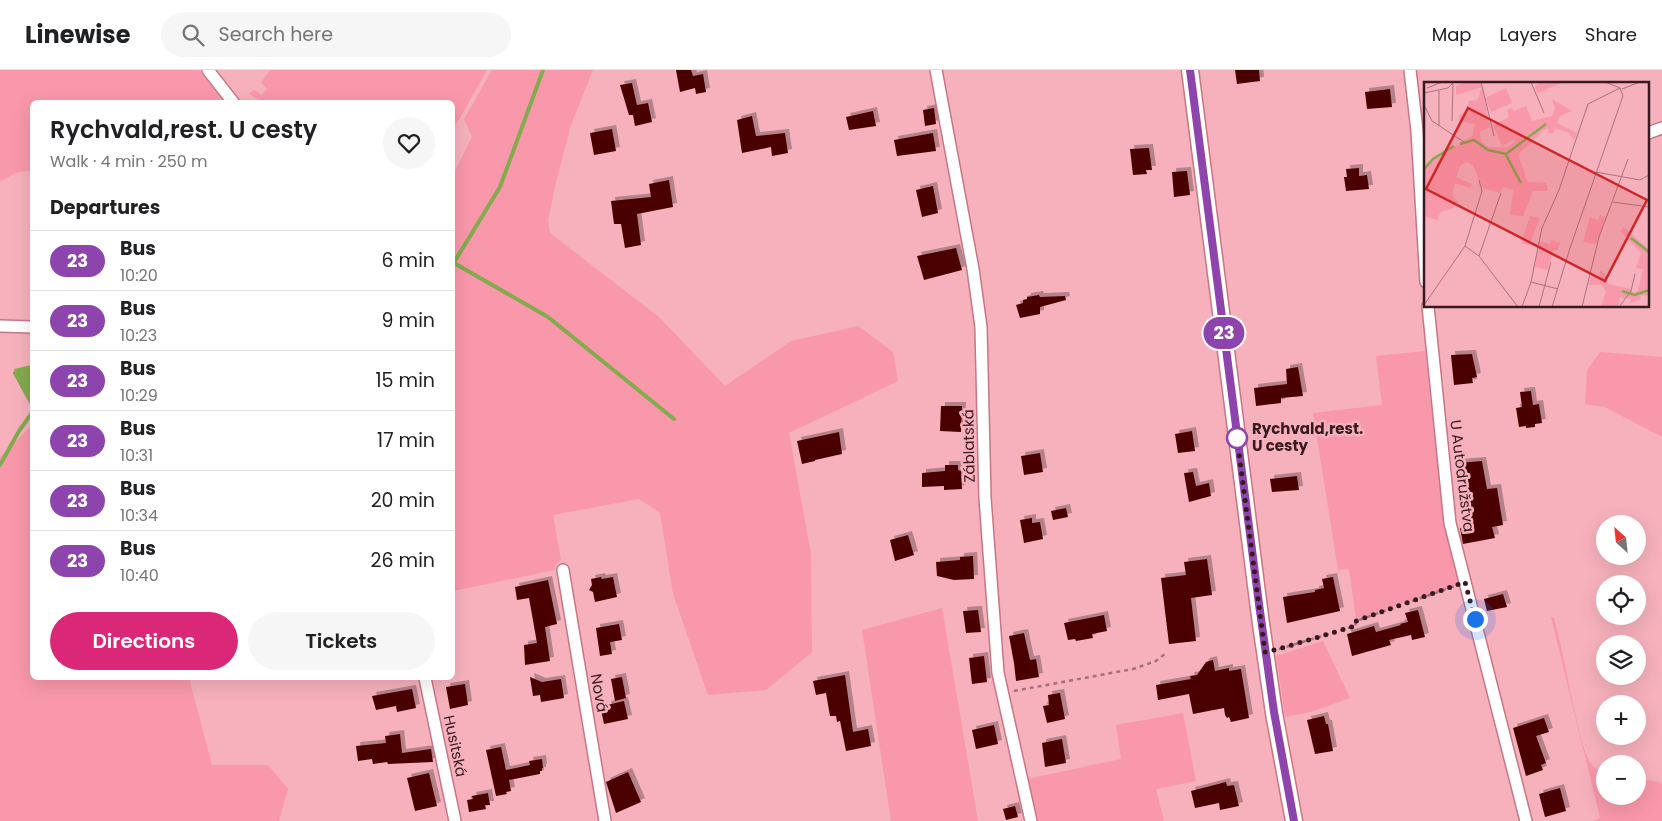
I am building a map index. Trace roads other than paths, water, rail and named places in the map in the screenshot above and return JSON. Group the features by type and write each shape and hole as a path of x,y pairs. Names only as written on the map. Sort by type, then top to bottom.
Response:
{"main road":[{"path":"1190,70 1265,652 1294,821"}],"street":[{"path":"208,70 231,100"},
{"name":"Záblatská","path":"936,70 973,269 981,327 985,498 998,673 1031,821"},
{"path":"1410,70 1424,216"},
{"path":"1650,132 1662,128"},
{"name":"U Autodružstva","path":"1428,308 1450,523 1526,821"},
{"path":"0,326 30,326"},
{"name":"Nová","path":"563,570 605,821"},
{"name":"Husitská","path":"425,680 455,821"}],"waterway":[{"path":"455,261 500,187 543,70"},
{"path":"455,264 548,317 674,419"},
{"path":"21,372 15,373 30,400"},
{"path":"0,465 30,416"}],"place":[{"name":"Rychvald,rest. U cesty","path":"1237,438"}]}
